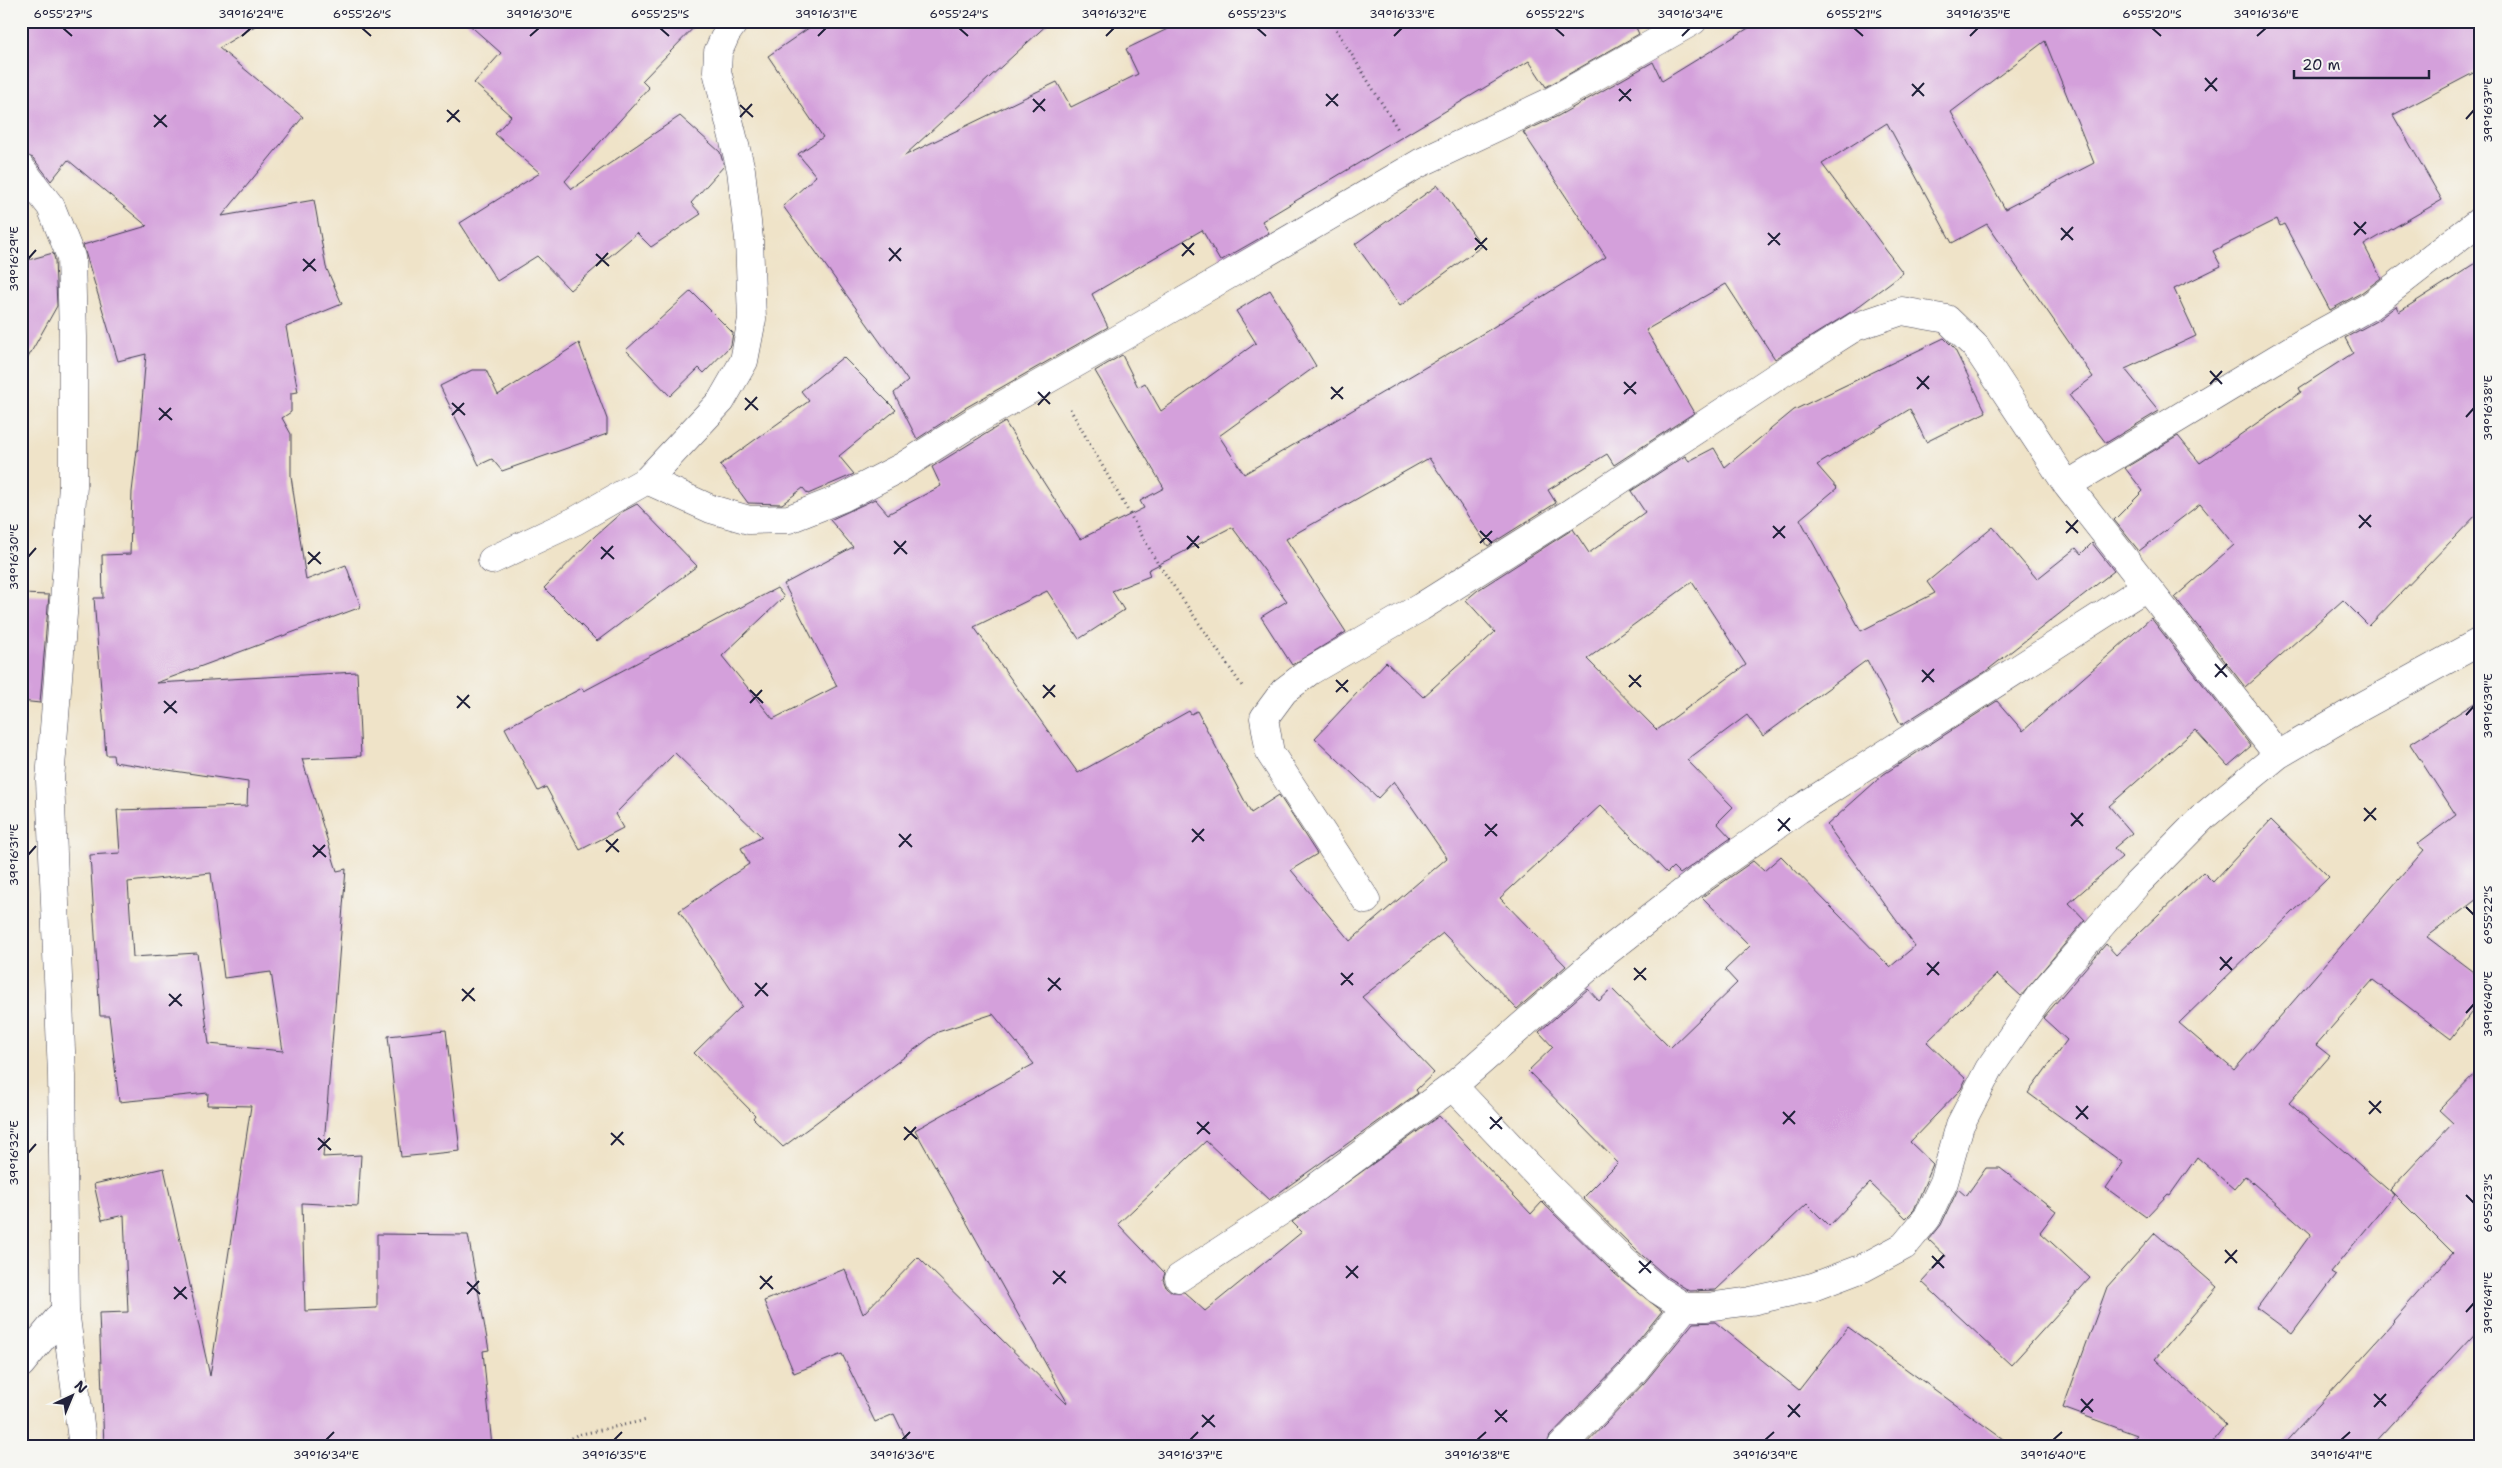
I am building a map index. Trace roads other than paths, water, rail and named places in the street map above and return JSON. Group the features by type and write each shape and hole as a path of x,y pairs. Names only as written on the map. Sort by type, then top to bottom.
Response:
{"street":[{"path":"492,560 575,521 647,480 721,401 744,361 752,319 749,239 740,170 717,71 718,52 726,34 735,21"},
{"path":"647,480 711,509 749,520 789,519 842,498 902,467 973,422 1052,378 1420,162 1550,102 1692,21"},
{"path":"21,168 51,207 70,257 71,266 74,337 73,486 50,780 62,1075 65,1310 83,1447"},
{"path":"2067,485 2301,344 2370,306 2481,220"},
{"path":"1366,900 1270,753 1264,718 1284,691 1310,671 1421,607 1562,518 1855,327 1902,311 1947,319 1976,347 2067,485 2278,755"},
{"path":"1179,1278 1307,1194 1453,1086 1605,953 1700,879 1798,810 2146,587"},
{"path":"1453,1086 1544,1182 1625,1262 1658,1290 1685,1307 1707,1307 1751,1301 1812,1286 1863,1268 1904,1246 1927,1218 1944,1182 1960,1125 1989,1069 2039,997 2150,871 2204,816 2278,755 2481,641"},
{"path":"1561,1447 1634,1372 1685,1307"},
{"path":"21,1364 65,1310"}]}
